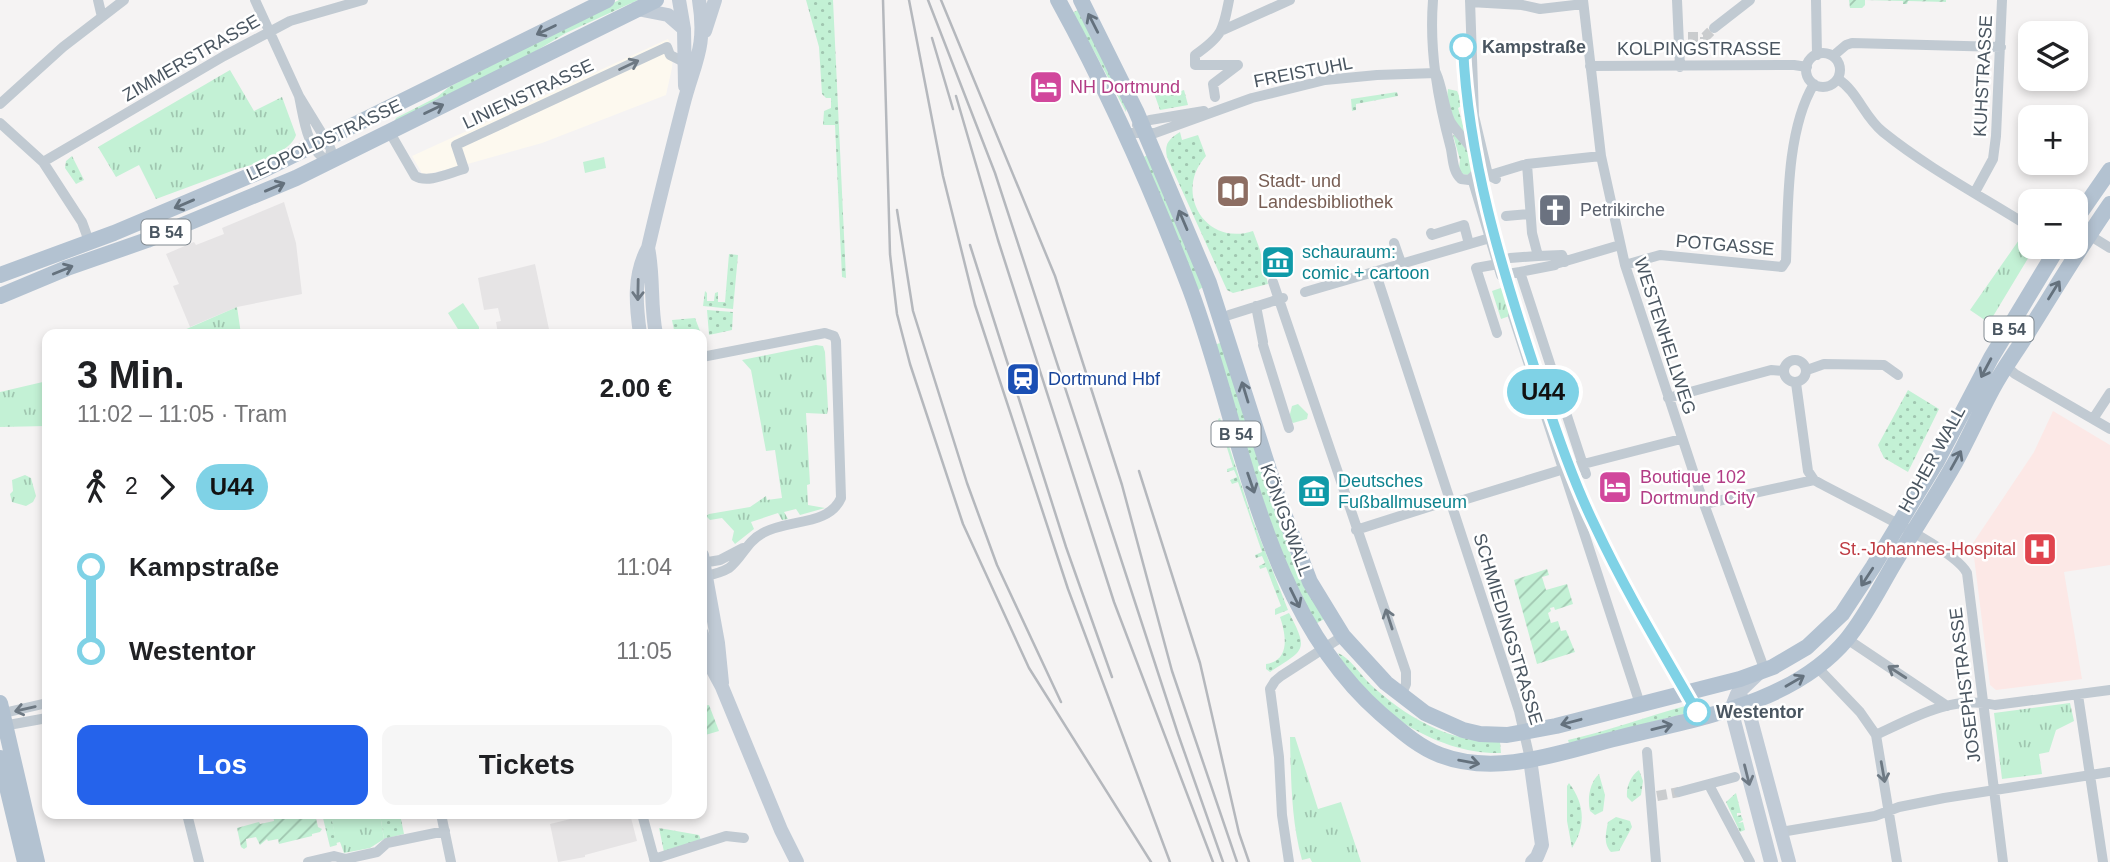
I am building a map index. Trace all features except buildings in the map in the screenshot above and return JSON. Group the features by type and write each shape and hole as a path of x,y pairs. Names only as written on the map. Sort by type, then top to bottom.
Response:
{"main road":[{"name":"LEOPOLDSTRASSE","path":"0,296 261,172 607,0"},
{"name":"LEOPOLDSTRASSE","path":"0,275 92,250 147,240 330,162 656,0"},
{"path":"679,0 686,63 684,102"},
{"path":"699,0 702,39"},
{"path":"640,329 638,279 642,260 648,248 684,102 715,0"},
{"name":"KÖNIGSWALL","path":"1058,0 1123,133 1191,292 1272,544 1300,609 1324,649 1373,707 1411,740 1448,758 1481,764 1500,764 1591,745 1738,702"},
{"name":"KÖNIGSWALL","path":"1081,0 1143,129 1213,294 1301,563 1343,636 1363,660 1401,696 1436,719 1464,730 1491,735 1525,733 1640,704"},
{"path":"637,9 668,15 684,29"},
{"path":"389,131 388,119 392,107"},
{"path":"2088,202 2110,170"},
{"name":"B 54","path":"2089,235 2110,204"},
{"path":"648,248 655,329"},
{"name":"HOHER WALL","path":"1738,702 1773,693 1820,671 1847,639 1991,358 2059,259"},
{"name":"HOHER WALL","path":"1762,671 1807,647 1833,625 1956,460 1997,380 2007,367 2061,259"},
{"path":"707,587 718,643 722,688 794,862"},
{"path":"1762,671 1738,702 1771,862"},
{"name":"B 54","path":"1640,704 1762,671"},
{"path":"707,672 722,688"},
{"path":"1721,684 1738,702 1789,862"},
{"path":"2,717 37,862"},
{"path":"0,758 25,862"},
{"path":"1531,759 1542,845 1532,862"}],"street":[{"path":"98,0 102,16"},
{"path":"0,104 62,47 124,0"},
{"path":"255,0 299,96 307,131 319,143 319,155 330,162"},
{"name":"ZIMMERSTRASSE","path":"43,162 290,21 363,0"},
{"path":"1223,30 1229,0"},
{"path":"1215,97 1213,84 1238,65 1195,65 1195,55 1223,30 1290,0"},
{"path":"1433,0 1431,31 1441,114 1455,171 1461,179 1467,180 1523,172"},
{"path":"1677,0 1677,66"},
{"path":"1714,27 1749,0"},
{"path":"1816,0 1817,55 1807,67 1809,78 1814,84 1824,87 1838,79 1840,69 1833,56 1817,55"},
{"name":"KUHSTRASSE","path":"1975,192 1993,159 2002,0"},
{"path":"1492,177 1474,116 1470,1 1540,9 1583,2"},
{"name":"WESTENHELLWEG","path":"1583,2 1601,156 1620,245 1629,263 1672,397 1703,504 1762,671"},
{"path":"1679,46 1688,37"},
{"path":"1833,56 1852,43 2001,47"},
{"name":"LINIENSTRASSE","path":"389,131 418,178 428,179 464,169 456,145 667,47 670,55 686,63"},
{"path":"1705,54 1705,66"},
{"name":"KOLPINGSTRASSE","path":"1590,66 1807,67"},
{"path":"1436,73 1442,86 1450,121 1478,160 1473,179 1501,275 1560,263 1620,245"},
{"name":"FREISTUHL","path":"1123,133 1219,110 1279,90 1325,80 1436,73"},
{"path":"1838,79 1850,88 1866,114 1884,133 1956,184 1975,192 2018,219"},
{"name":"POTGASSE","path":"1629,263 1660,255 1782,267 1786,261 1789,193 1795,146 1805,99 1814,84"},
{"path":"0,123 43,162 82,222 92,250"},
{"path":"1538,253 1532,233 1523,172 1527,164 1601,156"},
{"path":"1485,219 1530,214"},
{"path":"1446,250 1438,234 1464,225 1469,244"},
{"path":"2089,235 2110,248"},
{"path":"1305,292 1490,237"},
{"path":"1392,244 1398,264"},
{"path":"1510,258 1511,253 1523,252 1562,255 1560,263"},
{"path":"1497,334 1476,268 1538,253"},
{"name":"SCHMIEDINGSTRASSE","path":"1375,271 1451,501 1531,759"},
{"path":"1520,272 1584,469"},
{"path":"1273,282 1281,298 1285,317 1406,673 1406,684 1401,696"},
{"path":"1232,314 1281,298"},
{"path":"1256,306 1263,344 1289,428"},
{"path":"1513,316 1640,704"},
{"path":"707,356 831,334 836,341 841,498 836,509 824,516 764,532 744,548 730,567 707,567"},
{"path":"1797,360 1803,363 1807,370 1804,379 1796,383 1788,380 1784,371 1789,362 1797,360"},
{"path":"1807,370 1824,364 1884,365 1898,375"},
{"path":"2007,367 2110,429"},
{"path":"1672,397 1771,370 1784,371"},
{"path":"1703,504 1814,480 1808,471 1796,383"},
{"path":"2093,419 2110,393"},
{"path":"1356,530 1564,468 1584,469 1682,439"},
{"name":"JOSEPHSTRASSE","path":"1814,480 1963,564 1967,573 2003,862"},
{"path":"1289,862 1270,689 1275,681 1343,636"},
{"path":"1847,639 1947,706"},
{"path":"1820,671 1860,712 1876,735 1897,862"},
{"path":"1876,735 1934,708 1983,703 1995,705 2110,690"},
{"path":"2078,695 2103,862"},
{"path":"2,717 42,705"},
{"path":"2,717 42,718"},
{"path":"1647,752 1654,797 1656,862"},
{"path":"1780,832 1875,816 1889,810 1994,790 2110,772"},
{"path":"1679,792 1735,777"},
{"path":"1709,785 1751,862"},
{"path":"188,819 199,862"},
{"path":"442,819 451,862"},
{"path":"643,819 655,860 726,836 744,838"},
{"path":"308,862 334,856 346,859 377,852 387,843 445,831"}],"shaded area":[{"path":"668,39 673,51 666,95 542,143 457,167 423,175 412,156"},
{"path":"284,202 296,243 302,294 237,307 190,327 173,286 179,284 166,254 194,242 196,245 224,234 222,228"},
{"path":"535,264 549,329 497,329 496,322 501,321 498,308 484,310 478,278"},
{"name":"St.-Johannes-Hospital","path":"2053,411 2110,445 2110,565 2064,572 2082,679 1996,690 1990,685 1974,557 1965,555 2034,452"},
{"path":"570,819 631,819 637,841 585,857 558,862 550,824"}],"green space":[{"path":"619,0 638,0 566,33 529,55 393,124 396,118 437,97 449,87"},
{"path":"806,0 833,0 846,278 842,277 835,125 823,125 824,111 831,108 831,98 822,94 819,47"},
{"path":"1849,0 1865,0 1865,5 1862,8 1850,8"},
{"path":"1865,0 1946,0 1946,2 1908,1 1903,4 1903,1"},
{"path":"1078,10 1126,106 1126,112 1094,51 1070,14"},
{"path":"230,70 254,111 282,97 296,135 287,147 262,161 156,199 139,165 116,177 98,147"},
{"path":"1167,88 1169,95 1184,90 1188,105 1160,110 1154,93"},
{"path":"1448,89 1457,91 1463,105 1458,108 1466,136 1452,114"},
{"path":"1397,92 1398,96 1356,104 1356,110 1352,111 1351,99"},
{"path":"1180,132 1182,140 1198,135 1206,156 1197,170 1193,185 1194,200 1199,213 1208,224 1221,231 1236,234 1253,231 1268,284 1233,293 1227,290 1167,157 1168,142"},
{"path":"1453,135 1473,157 1475,168 1468,175 1462,174 1459,169 1460,160"},
{"path":"1148,155 1203,287 1197,291 1139,159"},
{"path":"72,156 84,180 76,184 65,168 66,161"},
{"path":"604,157 606,168 585,173 583,162"},
{"path":"2018,241 2018,259 2028,259 1989,323 1970,310"},
{"path":"729,254 738,255 733,309 703,306 705,291 707,301 714,301 715,293 718,292 718,302 725,302"},
{"path":"1515,283 1524,311 1501,319 1492,291"},
{"path":"463,303 479,329 458,329 448,313"},
{"path":"237,307 240,329 186,329"},
{"path":"707,310 733,312 732,330 709,335"},
{"path":"695,318 699,329 674,329 672,320"},
{"path":"1223,342 1289,550 1302,582 1324,619 1314,625 1279,550 1214,345"},
{"path":"816,345 823,346 827,414 806,413 810,484 807,485 808,505 825,508 800,515 796,509 784,512 788,519 782,520 778,513 751,522 754,529 735,544 732,540 734,531 722,518 710,520 707,515 750,507 766,496 767,500 782,498 775,450 766,451 751,370 742,360"},
{"path":"42,382 42,426 0,427 0,392"},
{"path":"1908,390 1939,409 1908,472 1884,458 1878,445"},
{"path":"1298,404 1308,414 1307,419 1293,423 1289,418 1292,406"},
{"path":"1220,418 1252,518 1288,610 1275,615 1275,609 1281,606 1266,567 1260,569 1259,566 1265,563 1262,556 1256,558 1255,555 1262,552 1238,482 1232,484 1230,480 1237,477 1234,470 1227,472 1227,469 1233,467 1218,419"},
{"path":"25,475 31,478 36,496 33,502 26,506 12,502 10,494 13,491 12,480"},
{"path":"1547,569 1549,575 1542,577 1546,590 1567,584 1573,604 1555,610 1554,607 1550,608 1548,613 1551,623 1558,621 1561,631 1566,630 1575,652 1537,664 1514,580"},
{"path":"1289,613 1300,636 1300,649 1270,672 1266,669 1266,664 1280,657 1285,645 1280,617"},
{"path":"1338,653 1351,662 1383,695 1413,717 1446,733 1481,741 1500,742 1501,753 1477,752 1453,746 1406,725 1366,693"},
{"path":"2070,703 2074,721 2056,730 2049,752 2039,754 2042,774 2002,779 1994,713"},
{"path":"707,705 719,731 707,735"},
{"path":"1689,705 1691,712 1569,743 1568,740 1598,732"},
{"path":"1290,737 1295,737 1318,809 1341,802 1361,862 1312,862 1310,858 1302,860 1294,814"},
{"path":"1639,770 1643,781 1641,795 1632,802 1627,797 1627,789 1631,778"},
{"path":"1599,774 1605,795 1603,811 1595,815 1590,811 1589,796 1593,781"},
{"path":"1569,783 1578,799 1582,815 1580,832 1572,848 1567,821"},
{"path":"1736,793 1741,813 1737,813 1737,816 1741,815 1743,820 1738,823 1743,822 1745,830 1740,832 1726,802"},
{"path":"1616,817 1630,821 1632,827 1619,851 1611,852 1606,842 1606,830 1608,822"},
{"path":"316,819 318,827 322,829 312,836 279,844 278,839 267,839 260,845 256,837 246,839 247,847 241,847 237,828 274,821"},
{"path":"323,819 332,819 337,845 330,847"},
{"path":"332,819 381,819 384,839 370,848 344,853 340,842 336,843"},
{"path":"381,819 401,819 404,834 384,839"},
{"path":"659,828 699,835 701,840 664,852"}],"tunnel":[{"path":"1688,37 1705,37 1714,28"},
{"path":"1705,37 1705,54"},
{"path":"1657,796 1679,792"}],"railway":[{"path":"883,0 890,254 897,314 910,364 963,524 1029,668 1151,862"},
{"path":"909,0 943,176 975,305 1068,589 1170,862"},
{"path":"928,0 995,173 1178,734 1223,862"},
{"path":"941,0 1055,276 1122,485 1172,671 1237,862"},
{"path":"932,38 953,109"},
{"path":"956,96 998,240 1114,602 1213,862"},
{"path":"897,210 913,311 967,483 997,565 1061,702"},
{"path":"970,245 1066,547 1112,677"},
{"path":"1139,471 1200,663 1239,833 1249,862"}],"tram line":[{"name":"U44","path":"1463,47 1470,112 1489,216 1553,423 1576,484 1615,568 1697,712"}],"place":[{"name":"Kampstraße","path":"1463,47"},
{"name":"NH Dortmund","path":"1046,87"},
{"name":"Stadt- und Landesbibliothek","path":"1233,191"},
{"name":"Petrikirche","path":"1555,210"},
{"name":"schauraum: comic + cartoon","path":"1278,262"},
{"name":"Dortmund Hbf","path":"1023,379"},
{"name":"Boutique 102 Dortmund City","path":"1615,487"},
{"name":"Deutsches Fußballmuseum","path":"1314,491"},
{"name":"St.-Johannes-Hospital","path":"2040,549"},
{"name":"Westentor","path":"1697,712"}]}
